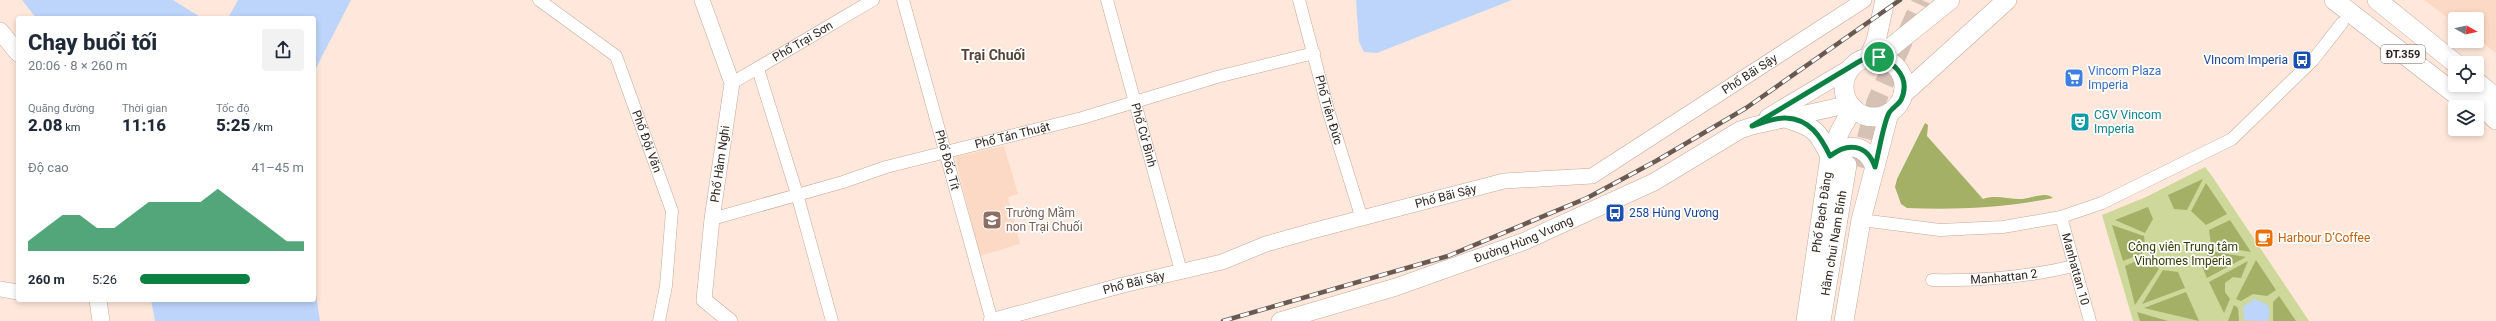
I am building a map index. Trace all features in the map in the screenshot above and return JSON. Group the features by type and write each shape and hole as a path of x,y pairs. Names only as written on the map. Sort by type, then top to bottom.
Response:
{"main road":[{"path":"1874,57 1876,41 1886,0"},
{"path":"1844,321 1861,220 1860,166 1889,113 1896,107 1903,94 2007,0"},
{"name":"ĐT.359","path":"2334,0 2448,77"},
{"path":"2355,0 2448,74"},
{"name":"ĐT.359","path":"2378,0 2448,57"},
{"path":"1889,113 1872,117 1864,115 1852,106 1846,97 1845,81 1852,67 1874,57 1946,1"},
{"path":"0,31 16,51"},
{"path":"1874,57 1894,64 1899,70 1902,78 1903,94"},
{"name":"Đường Hùng Vương","path":"1752,126 1852,67"},
{"path":"2470,92 2496,104"},
{"path":"2470,92 2496,120"},
{"name":"ĐT.359","path":"2470,92 2496,98"},
{"name":"Đường Hùng Vương","path":"1280,321 1396,287 1525,241 1654,182 1740,130 1785,118 1852,106"},
{"name":"Phố Bạch Đằng","path":"1806,321 1830,156 1852,106"},
{"path":"2484,115 2496,124"},
{"path":"1785,118 1807,125 1820,135 1830,156 1840,148 1852,146 1870,156 1860,166"},
{"name":"Hầm chui Nam Bính","path":"1821,321 1860,166"},
{"name":"Hầm chui Nam Bính","path":"1830,321 1847,216 1860,166"},
{"path":"98,302 101,321"}],"street":[{"name":"Phố Đội Văn","path":"539,0 616,56 672,211 666,286 659,321"},
{"name":"Phố Hàm Nghi","path":"702,0 732,83 712,219 704,300 730,321"},
{"name":"Phố Trại Sơn","path":"732,83 873,0"},
{"name":"Phố Đốc Tít","path":"903,0 992,321"},
{"name":"Phố Cử Bình","path":"1107,0 1181,271"},
{"name":"Phố Tiên Đức","path":"1299,0 1329,113 1362,219"},
{"name":"Phố Bãi Sậy","path":"992,321 1181,271 1222,262 1266,244 1504,181 1592,176 1864,0"},
{"path":"1861,220 1940,230 2003,227 2061,217 2102,203 2232,139 2313,60 2342,23"},
{"name":"Phố Tán Thuật","path":"712,219 946,151 1082,118 1134,102 1314,53"},
{"path":"758,68 797,194 832,321"},
{"name":"Manhattan 10","path":"2061,217 2090,321"},
{"name":"Manhattan 2","path":"1932,280 2005,277 2044,273 2074,266"},
{"path":"0,289 16,292"}],"shaded area":[{"path":"2424,0 2496,0 2496,53 2484,44 2484,12 2448,12 2448,18"},
{"name":"Trường Mầm non Trại Chuối","path":"1004,146 1018,194 1008,197 1020,244 980,256 955,157"}],"green space":[{"path":"1925,123 1928,125 1927,136 1983,199 1998,197 2023,199 2043,195 2053,198 1980,208 1907,208 1901,204 1895,187 1897,179"},
{"name":"Công viên Trung tâm Vinhomes Imperia","path":"2205,167 2309,321 2133,321 2102,215 2146,197"},
{"path":"2203,179 2187,210 2174,209 2168,195"},
{"path":"2206,183 2227,214 2206,225 2191,211"},
{"path":"2148,207 2153,219 2145,233 2115,220"},
{"path":"2230,220 2251,252 2211,245 2209,230"},
{"path":"2112,225 2144,236 2146,252 2123,261"},
{"path":"2210,251 2246,257 2207,278 2201,264"},
{"path":"2148,256 2159,269 2135,305 2125,266"},
{"path":"2256,260 2276,290 2267,296 2253,294 2241,301 2236,299"},
{"path":"2248,261 2241,278 2233,277 2225,283 2225,292 2230,299 2224,313 2209,282"},
{"path":"2163,270 2178,272 2185,288 2142,304"},
{"path":"2186,292 2199,321 2144,308"},
{"path":"2279,296 2296,321 2273,321 2273,302"},
{"path":"2234,305 2238,308 2239,321 2228,321"},
{"path":"2137,312 2168,321 2140,321"}],"water":[{"path":"22,0 173,0 199,16 34,16"},
{"path":"238,0 351,0 316,68 316,16 229,16"},
{"path":"1356,0 1512,0 1377,53 1364,52 1359,42"},
{"path":"316,294 320,321 155,321 151,302 316,302"},
{"path":"2254,299 2267,304 2270,312 2268,321 2244,320 2243,307"}],"tunnel":[{"path":"1859,167 1876,102 1922,0"}],"railway":[{"path":"1223,321 1448,256 1587,198 1656,161 1746,108 1900,0"}],"place":[{"name":"VIncom Imperia","path":"2302,60"},
{"name":"Vincom Plaza Imperia","path":"2074,78"},
{"name":"CGV Vincom Imperia","path":"2080,122"},
{"name":"258 Hùng Vương","path":"1615,213"},
{"name":"Trường Mầm non Trại Chuối","path":"992,220"},
{"name":"Harbour D‘Coffee","path":"2264,238"}],"district":[{"name":"Trại Chuối","path":"993,55"}],"route":[{"path":"1869,57 1879,57 1894,64 1899,70 1904,86 1901,100 1889,113 1875,167 1870,156 1862,150 1852,146 1840,148 1830,156 1820,135 1807,125 1785,118 1752,126 1860,61 1869,57"}]}
